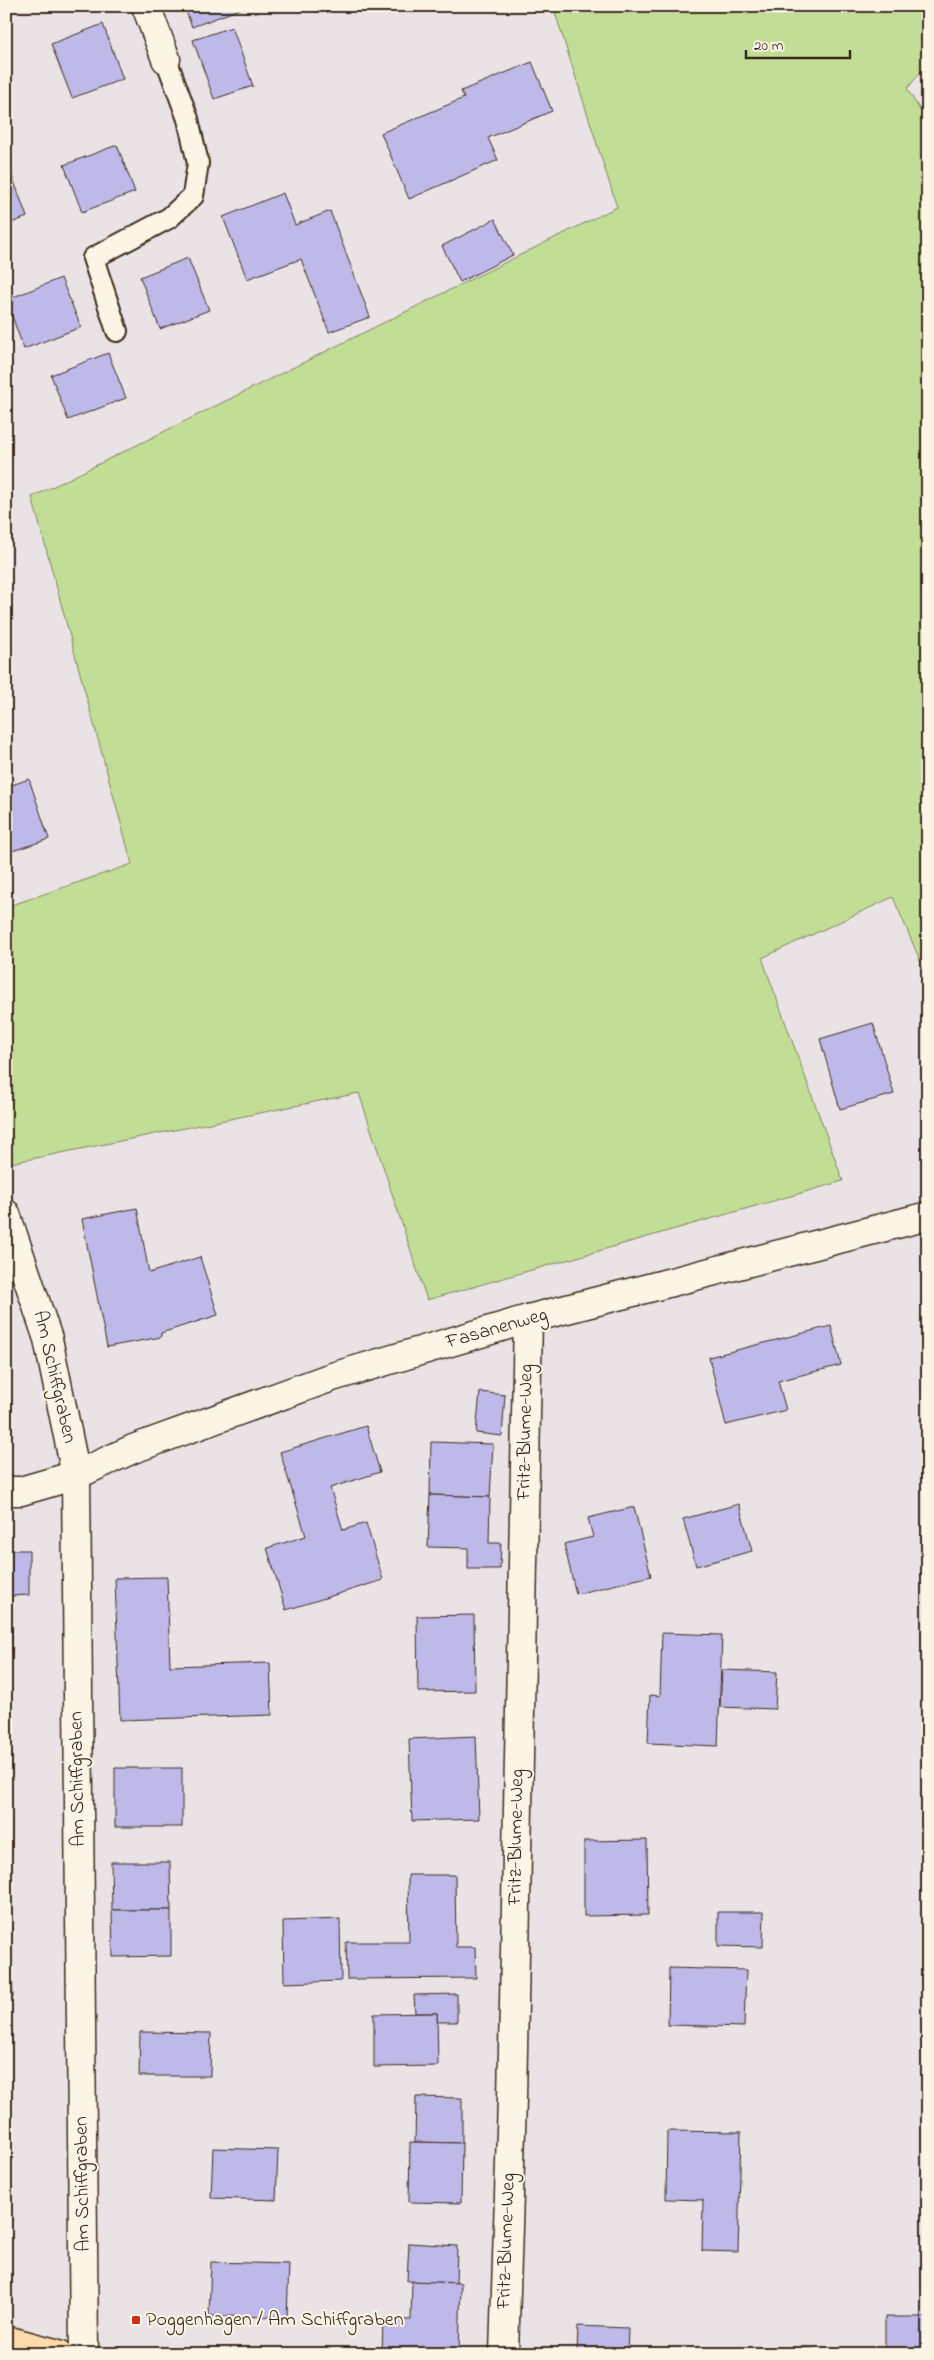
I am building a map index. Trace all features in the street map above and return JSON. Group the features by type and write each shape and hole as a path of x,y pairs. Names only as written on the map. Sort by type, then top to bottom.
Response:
{"main road":[{"path":"6,2340 59,2354"}],"street":[{"path":"146,6 166,59"},
{"name":"Am Schiffgraben","path":"6,1214 48,1339 76,1475 84,2354"},
{"name":"Fasanenweg","path":"6,1491 21,1490 76,1475 133,1449 332,1377 528,1319 928,1216"},
{"name":"Fritz-Blume-Weg","path":"504,2354 512,2089 528,1319"}],"lane":[{"path":"117,331 92,258 169,218 193,196 198,163 188,119 166,59"}],"green space":[{"path":"553,6 928,6 928,63 907,89 928,123 928,979 893,897 762,958 843,1181 427,1300 359,1093 6,1164 6,907 132,864 32,497 617,207"}],"building":[{"path":"184,6 248,6 192,27"},
{"path":"103,24 123,79 72,98 51,44"},
{"path":"232,27 253,86 214,99 193,40"},
{"path":"532,62 552,111 488,138 498,160 409,199 381,133 464,98 461,91"},
{"path":"117,145 135,192 82,212 64,165"},
{"path":"6,163 27,217 6,225"},
{"path":"283,193 295,225 330,211 370,317 329,332 301,259 247,279 223,217"},
{"path":"495,219 513,255 460,282 442,246"},
{"path":"188,258 209,310 160,329 140,277"},
{"path":"61,278 81,327 24,349 6,300"},
{"path":"108,353 126,398 68,420 51,375"},
{"path":"29,779 49,839 6,853 6,787"},
{"path":"873,1023 894,1094 840,1109 820,1039"},
{"path":"137,1208 149,1273 200,1257 218,1315 161,1333 161,1337 107,1347 82,1219"},
{"path":"831,1326 841,1365 778,1381 786,1410 726,1425 709,1357"},
{"path":"480,1392 505,1395 502,1436 476,1433"},
{"path":"366,1426 380,1472 330,1488 343,1530 366,1523 383,1580 286,1610 267,1548 306,1536 280,1452"},
{"path":"431,1442 493,1444 490,1497 430,1495"},
{"path":"430,1495 490,1497 489,1543 501,1543 500,1569 468,1569 468,1548 428,1547"},
{"path":"739,1504 752,1551 696,1566 683,1519"},
{"path":"634,1507 651,1576 576,1594 564,1544 593,1537 588,1518"},
{"path":"6,1550 29,1550 29,1595 11,1596 12,1652 6,1652"},
{"path":"167,1577 170,1666 270,1663 272,1715 120,1720 115,1578"},
{"path":"474,1615 475,1691 418,1692 417,1616"},
{"path":"926,1632 928,1632 928,1687 926,1687"},
{"path":"662,1633 722,1635 718,1746 648,1743 650,1695 660,1696"},
{"path":"722,1670 777,1672 775,1709 720,1707"},
{"path":"6,1684 8,1684 7,1740 6,1740"},
{"path":"476,1736 479,1819 412,1821 409,1739"},
{"path":"115,1768 182,1768 182,1827 115,1827"},
{"path":"647,1840 648,1915 584,1916 584,1841"},
{"path":"111,1862 170,1862 171,1910 112,1910"},
{"path":"408,1875 455,1875 456,1947 475,1947 476,1978 347,1979 346,1942 409,1942"},
{"path":"112,1910 171,1910 171,1956 113,1957"},
{"path":"718,1912 764,1912 763,1947 718,1946"},
{"path":"340,1919 341,1981 284,1983 283,1921"},
{"path":"6,1926 11,1926 13,1997 6,1997"},
{"path":"669,1968 746,1970 744,2027 668,2025"},
{"path":"457,1994 457,2022 437,2022 437,2013 415,2013 414,1995"},
{"path":"437,2013 438,2066 374,2067 374,2014"},
{"path":"140,2032 211,2033 210,2076 139,2076"},
{"path":"416,2097 462,2098 462,2143 415,2142"},
{"path":"667,2131 741,2132 738,2252 702,2251 703,2200 666,2199"},
{"path":"6,2139 8,2139 7,2203 6,2203"},
{"path":"410,2142 462,2143 461,2203 409,2202"},
{"path":"213,2148 278,2150 276,2200 211,2198"},
{"path":"409,2243 457,2246 456,2283 407,2281"},
{"path":"211,2262 289,2264 287,2317 209,2316"},
{"path":"412,2281 461,2283 459,2354 382,2354 383,2319 411,2320"},
{"path":"885,2317 928,2317 928,2351 885,2352"},
{"path":"578,2326 628,2328 627,2354 577,2354"},
{"path":"769,2348 814,2349 814,2354 769,2354"}],"place":[{"name":"Poggenhagen / Am Schiffgraben","path":"136,2320"}]}
